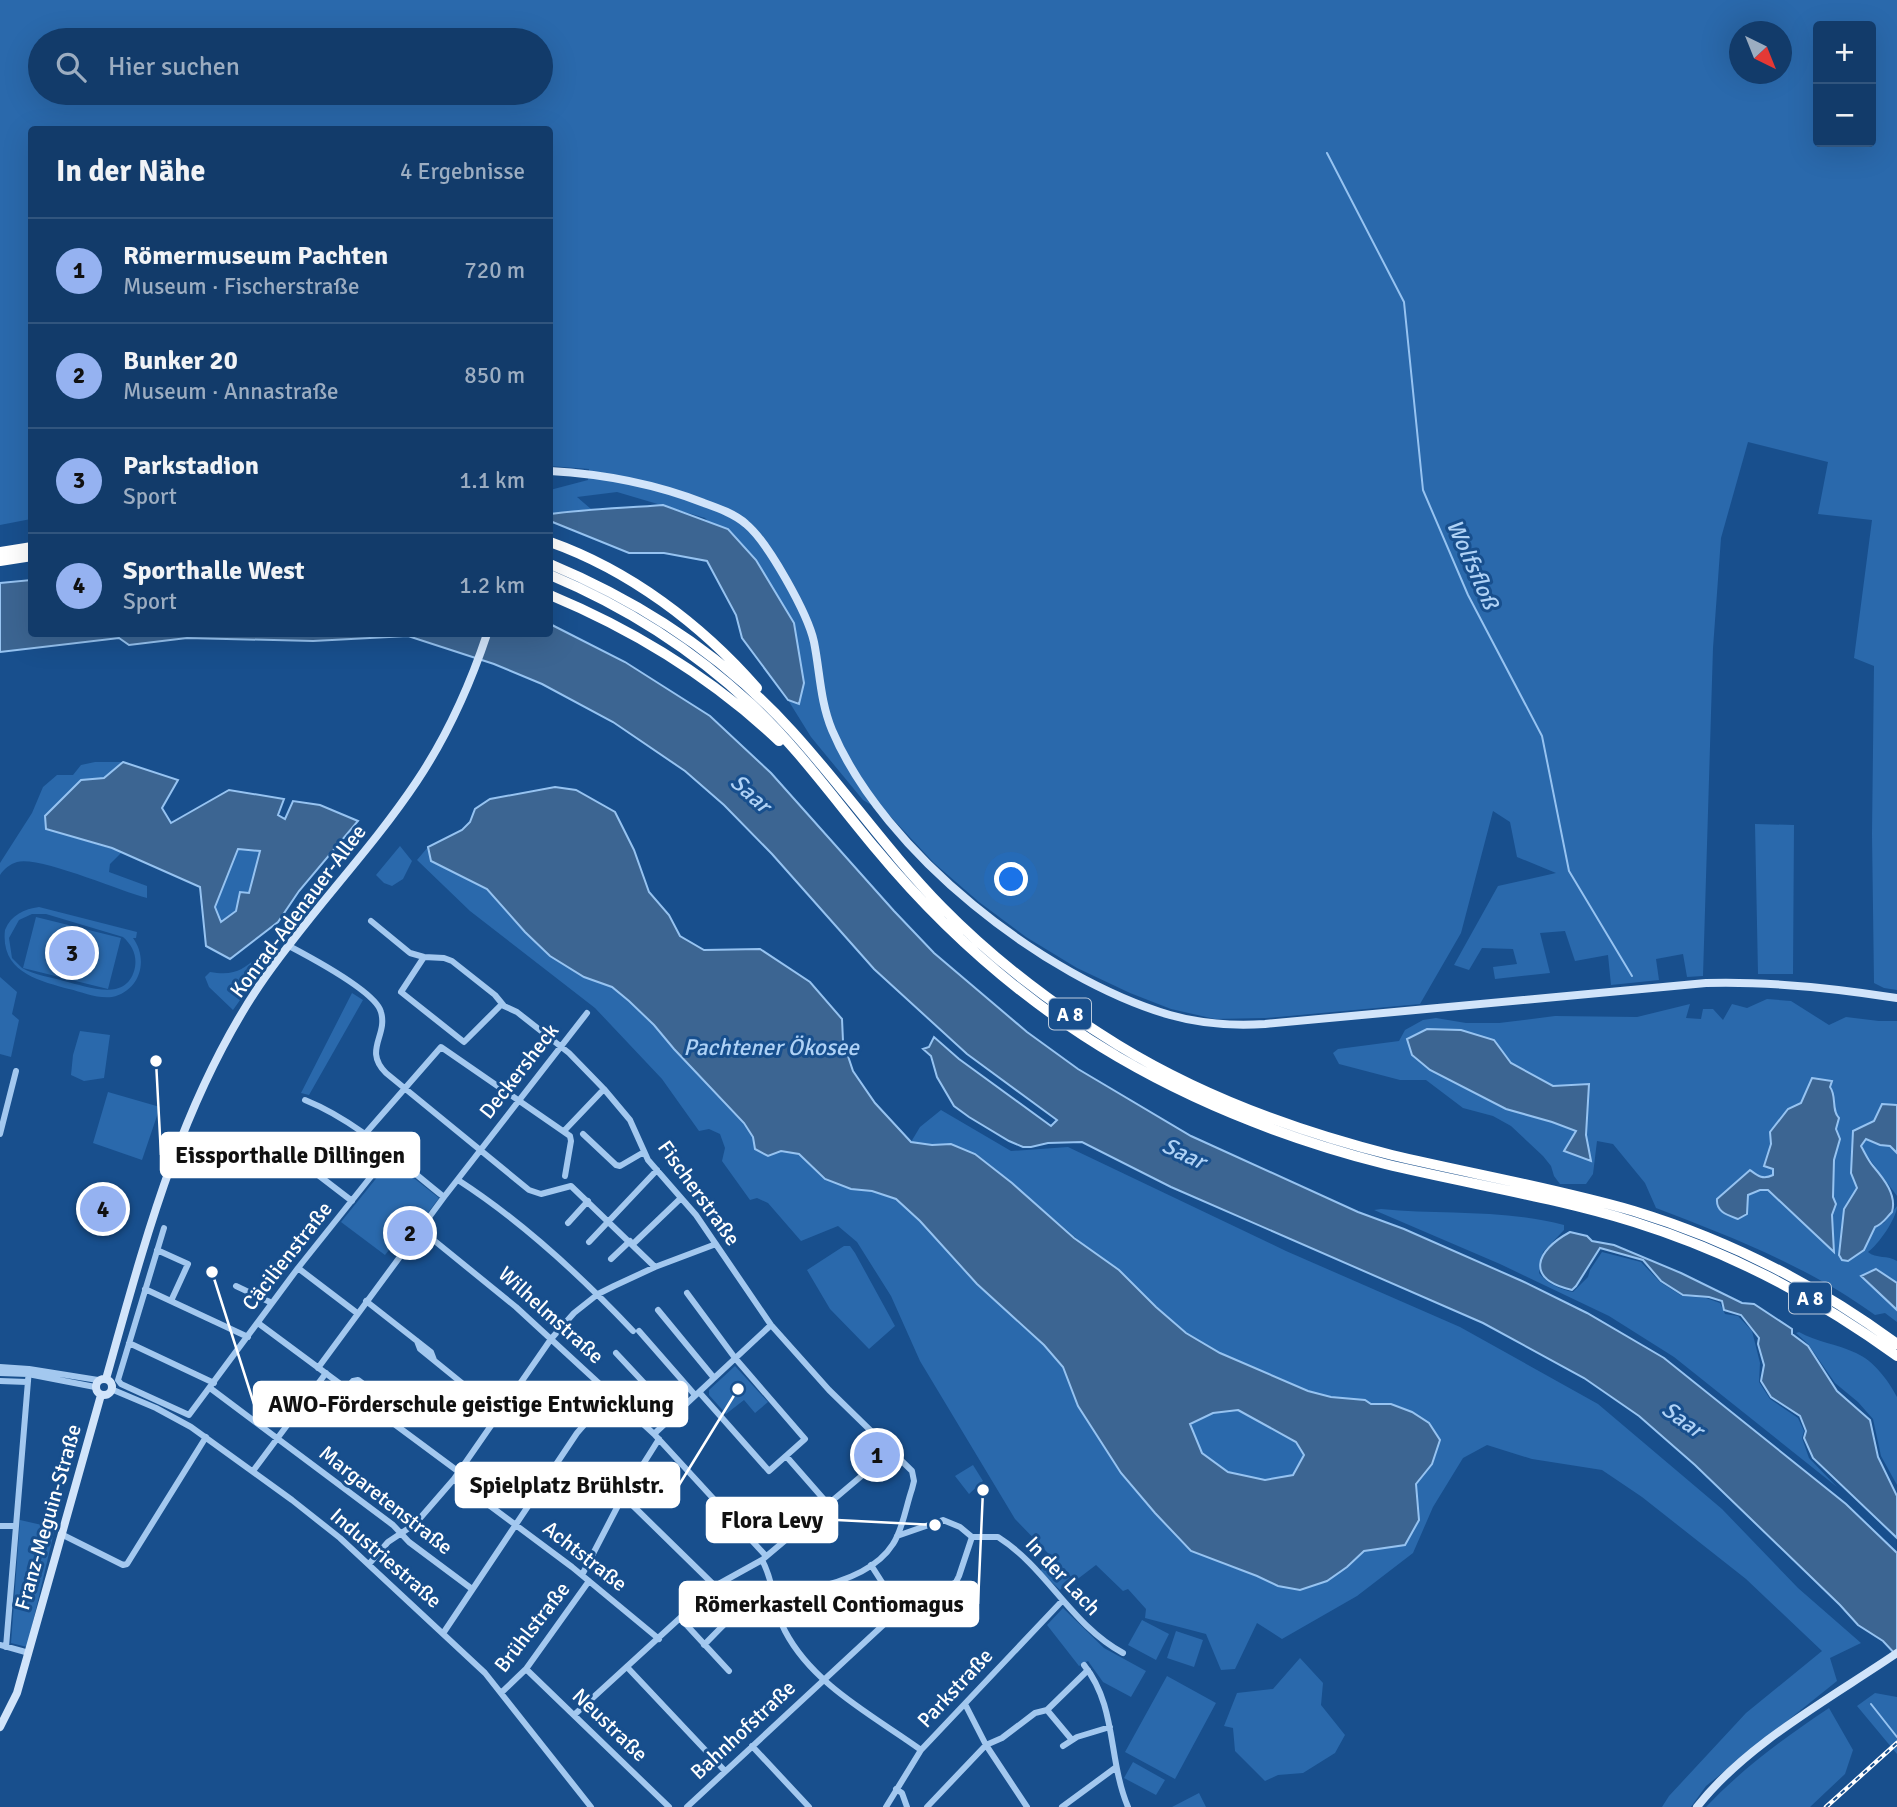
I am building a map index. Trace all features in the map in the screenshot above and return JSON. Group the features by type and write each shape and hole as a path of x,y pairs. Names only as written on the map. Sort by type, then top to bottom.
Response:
{"highway":[{"path":"553,543 613,571 672,609 733,663 803,744"},
{"path":"0,552 28,548"},
{"path":"0,561 28,557"},
{"name":"A 8","path":"553,565 610,591 672,629 754,693 803,744 913,877 963,927 1024,981 1092,1029 1153,1065 1295,1133"},
{"name":"A 8","path":"553,576 615,606 666,637 747,700 807,763 906,883 956,934 1018,989 1087,1037 1148,1074 1210,1105 1388,1164 1578,1206 1675,1236 1771,1277 1824,1307 1897,1356"},
{"path":"553,596 618,626 681,664 807,763"},
{"name":"A 8","path":"1322,1141 1580,1196 1679,1226 1750,1255 1804,1283 1897,1343"},
{"path":"1871,1338 1897,1365"}],"main road":[{"path":"553,471 604,475 637,481 722,510 748,525 769,552 807,622 814,643 823,703 833,731 851,768 886,819 938,874 1002,926 1086,980 1153,1010 1214,1024 1265,1024 1706,983 1742,982 1796,985 1897,998"},
{"name":"Konrad-Adenauer-Allee","path":"100,1385 155,1212 191,1114 212,1068 258,988 418,780 446,732 466,690 486,637"},
{"path":"100,1385 107,1394 111,1389"},
{"name":"Franz-Meguin-Straße","path":"0,1727 17,1693 29,1653 100,1385"},
{"path":"1697,1807 1720,1780 1748,1755 1897,1653"}],"street":[{"name":"Fischerstraße","path":"371,921 410,953 452,961 495,995 502,1004 517,1012 560,1045 604,1089 630,1120 644,1152 716,1244 771,1325 829,1390 912,1471 914,1481 897,1536"},
{"path":"289,946 321,964 379,1006 382,1017 376,1059 382,1069 403,1088 535,1193 541,1194 570,1186 610,1221 655,1267"},
{"path":"424,957 401,992 464,1042 502,1004"},
{"name":"Deckersheck","path":"318,1368 444,1197 587,1013"},
{"path":"365,1134 439,1047 453,1054 571,1138 565,1176"},
{"path":"0,1134 16,1071"},
{"path":"564,1131 604,1089"},
{"path":"305,1100 342,1118 365,1134 444,1197"},
{"path":"583,1134 616,1165 620,1166 644,1152"},
{"path":"231,1140 309,1168 352,1201"},
{"name":"Cäcilienstraße","path":"129,1343 118,1382 189,1415 298,1268 390,1154"},
{"path":"589,1242 657,1170"},
{"path":"458,1181 518,1222 598,1294 769,1471 805,1439 735,1358 687,1293"},
{"path":"611,1259 681,1198"},
{"path":"568,1223 588,1201"},
{"path":"129,1343 164,1228"},
{"name":"Wilhelmstraße","path":"420,1229 484,1279 657,1436 764,1558 784,1629 809,1665 823,1679 921,1750"},
{"path":"369,1564 388,1542 415,1524 454,1479 551,1339 573,1313 598,1294 655,1267 716,1244"},
{"path":"157,1250 188,1264 171,1301"},
{"path":"298,1268 357,1313"},
{"path":"236,1286 272,1303"},
{"path":"145,1289 248,1337"},
{"path":"366,1301 417,1341 420,1349 499,1414"},
{"path":"658,1310 714,1378"},
{"path":"258,1323 459,1472"},
{"name":"Brühlstraße","path":"582,1575 657,1436 674,1415 771,1325"},
{"name":"Margaretenstraße","path":"129,1343 212,1385 472,1589"},
{"path":"615,1353 674,1415"},
{"path":"0,1367 28,1375"},
{"path":"0,1373 100,1385"},
{"path":"253,1471 326,1373"},
{"path":"0,1381 28,1375"},
{"path":"28,1375 3,1646 29,1653"},
{"path":"346,1389 355,1380 364,1384 394,1407 396,1412 389,1420"},
{"name":"Industriestraße","path":"111,1389 171,1416 206,1437 340,1538 485,1673 591,1807"},
{"path":"444,1632 577,1433 611,1394"},
{"path":"61,1534 127,1564 206,1437"},
{"path":"786,1456 828,1504"},
{"path":"574,1715 715,1587 764,1558 865,1473"},
{"name":"Achtstraße","path":"454,1479 582,1575 659,1639"},
{"path":"623,1496 715,1587"},
{"name":"In der Lach","path":"897,1536 943,1520 960,1527 972,1537 991,1535 1006,1541 1096,1636 1123,1653"},
{"path":"0,1526 16,1526"},
{"path":"704,1645 738,1612 764,1596 814,1588 836,1581 871,1565 886,1552 897,1536"},
{"name":"Bahnhofstraße","path":"687,1807 894,1615 907,1612 956,1582 972,1537"},
{"path":"871,1565 894,1601 894,1615"},
{"name":"Brühlstraße","path":"501,1693 526,1669 589,1581"},
{"name":"Parkstraße","path":"886,1807 921,1750 1062,1601"},
{"path":"681,1619 729,1671"},
{"path":"627,1667 725,1771"},
{"path":"927,1807 986,1745 1002,1738 1035,1713 1047,1710 1086,1667 1102,1694 1110,1727 1115,1768 1128,1807"},
{"name":"Neustraße","path":"526,1669 669,1807"},
{"path":"965,1704 986,1745 1027,1807"},
{"path":"1047,1710 1072,1740"},
{"path":"1063,1746 1072,1740 1110,1727"},
{"path":"752,1746 809,1807"},
{"path":"1062,1807 1115,1768"},
{"path":"896,1789 902,1793 907,1807"}],"shaded area":[{"path":"0,0 1897,0 1897,990 1874,983 1874,666 1854,658 1872,520 1818,514 1828,462 1748,442 1721,538 1713,648 1703,976 1687,977 1683,954 1656,959 1659,980 1611,985 1608,955 1575,961 1565,931 1540,933 1550,973 1495,979 1493,967 1517,964 1513,949 1482,948 1469,970 1454,965 1498,886 1556,873 1517,857 1510,822 1493,811 1461,933 1420,1004 1266,1018 1215,1019 1171,1009 1130,993 1077,968 1026,937 979,902 934,863 890,816 863,800 811,737 788,700 799,704 804,683 794,623 705,518 617,492 577,497 591,509 553,514 553,489 588,480 589,469 553,466 553,126 28,126 28,520 0,525"},
{"path":"123,762 104,778 81,780 46,829 122,852 110,864 109,872 147,886 147,898 43,864 17,862 0,875 0,863 32,813 43,787 57,775 73,775 81,765"},
{"path":"1755,824 1794,825 1793,974 1758,974"},
{"path":"400,846 412,861 403,879 392,886 376,875"},
{"path":"428,847 431,861 487,889 525,932 584,977 612,987 629,1001 744,1123 753,1137 781,1151 799,1154 825,1179 851,1189 872,1191 896,1199 920,1221 977,1284 1044,1345 1063,1367 1078,1406 1223,1564 1278,1586 1347,1567 1364,1551 1419,1520 1416,1484 1432,1464 1429,1423 1412,1412 1391,1404 1371,1404 1365,1400 1331,1397 1308,1391 1220,1353 1187,1333 975,1154 951,1144 911,1142 920,1127 941,1110 1011,1151 1068,1147 1286,1251 1460,1327 1598,1404 1722,1509 1798,1588 1861,1643 1830,1658 1837,1681 1706,1786 1691,1807 1662,1807 1669,1796 1746,1713 1822,1651 1746,1579 1642,1497 1602,1470 1532,1459 1487,1445 1463,1458 1433,1507 1413,1553 1357,1596 1282,1639 1257,1623 1235,1669 1221,1670 1206,1634 1145,1618 1146,1609 1128,1589 1123,1591 1096,1565 1075,1581 1015,1519 920,1361 891,1296 857,1242 838,1226 801,1241 768,1203 757,1198 750,1200 722,1161 725,1148 720,1134 709,1129 699,1131 662,1079 595,1008 470,911 417,860"},
{"path":"238,849 260,851 249,893 240,893 236,911 221,923 215,908"},
{"path":"39,907 137,932 136,938 133,938 138,947 141,965 135,981 122,994 101,997 46,982 25,973 9,956 5,945 5,930 14,917 23,911","holes":["32,914 46,914 123,937 135,958 131,978 116,989 95,989 22,968 12,958 9,938 19,920"]},
{"path":"36,917 121,938 108,989 23,968"},
{"path":"273,949 272,955 233,1010 209,987 205,977 210,972 238,971"},
{"path":"0,977 17,992 12,1014 19,1020 11,1057 0,1054"},
{"path":"352,993 363,1000 309,1095 301,1093"},
{"path":"1767,999 1791,1001 1829,1025 1846,1017 1897,1021 1897,1105 1882,1104 1874,1121 1853,1131 1851,1173 1857,1188 1844,1209 1855,1255 1864,1250 1875,1227 1884,1223 1897,1206 1886,1231 1868,1252 1897,1261 1897,1283 1876,1269 1861,1276 1897,1310 1897,1322 1885,1313 1875,1315 1824,1282 1769,1254 1656,1208 1645,1183 1613,1144 1597,1141 1593,1174 1586,1184 1560,1184 1543,1156 1511,1126 1493,1116 1463,1108 1426,1080 1400,1080 1339,1064 1333,1053 1338,1049 1399,1041 1405,1030 1423,1020 1436,1018 1466,1023 1499,1023 1555,1016 1637,1017 1690,1004 1686,1018 1701,1019 1703,1009 1713,1009 1723,1020 1732,1004 1747,1008","holes":["1494,1040 1511,1063 1553,1086 1589,1084 1586,1135 1463,1087 1430,1070","1812,1078 1831,1081 1829,1087 1833,1091 1834,1115 1840,1139 1834,1159 1834,1251 1768,1190 1748,1195 1746,1214 1718,1198 1750,1170 1761,1177 1773,1175 1773,1169 1764,1165 1771,1144 1770,1132 1788,1109 1801,1103"]},
{"path":"80,1031 110,1035 104,1078 84,1081 71,1075"},
{"path":"108,1092 160,1107 142,1160 93,1143"},
{"path":"1866,1138 1890,1146 1897,1153 1897,1196 1860,1146"},
{"path":"391,1160 439,1198 400,1250 393,1245 385,1255 341,1222"},
{"path":"1374,1210 1495,1214 1564,1225 1564,1230 1543,1252 1539,1273 1554,1286 1573,1292 1588,1277 1602,1252 1641,1262 1660,1282 1682,1296 1706,1298 1720,1303 1725,1314 1738,1316 1752,1331 1760,1363 1759,1382 1770,1399 1798,1418 1804,1431 1802,1438 1809,1458 1837,1487 1674,1357 1609,1316 1500,1264"},
{"path":"844,1246 850,1246 855,1253 895,1326 869,1349 830,1309 807,1270"},
{"path":"1796,1333 1863,1356 1889,1384 1897,1397 1897,1485 1881,1456 1873,1419 1835,1383 1808,1344"},
{"path":"735,1366 768,1402 755,1413 744,1400 726,1414 709,1395 709,1390"},
{"path":"1238,1410 1296,1442 1304,1455 1293,1475 1265,1480 1228,1472 1202,1453 1190,1424 1213,1413"},
{"path":"973,1465 983,1481 969,1494 955,1476"},
{"path":"20,1520 55,1528 27,1647 11,1643"},
{"path":"1051,1559 1071,1579 1060,1590 1040,1571"},
{"path":"1063,1608 1104,1648 1146,1671 1131,1697 1103,1682 1088,1661 1079,1666 1047,1625"},
{"path":"1142,1620 1169,1634 1156,1660 1128,1645"},
{"path":"1176,1631 1203,1640 1194,1667 1167,1658"},
{"path":"1300,1658 1323,1683 1321,1705 1345,1735 1335,1753 1303,1773 1278,1775 1265,1781 1235,1751 1233,1728 1224,1726 1237,1693 1273,1689"},
{"path":"1167,1676 1216,1703 1175,1779 1125,1752"},
{"path":"1875,1693 1897,1697 1897,1754 1857,1706"},
{"path":"1829,1708 1853,1750 1845,1774 1810,1807 1706,1807 1764,1754"},
{"path":"1133,1762 1165,1780 1156,1795 1124,1778"},
{"path":"1199,1793 1206,1807 1172,1807"}],"water":[{"path":"663,505 728,529 756,560 794,623 804,683 799,704 788,700 742,638 736,615 707,561 664,553 629,553 553,522 553,514"},
{"path":"28,580 28,637 389,637 313,641 187,638 129,645 119,638 0,652 0,583"},
{"name":"Saar","path":"553,626 625,662 710,716 771,773 934,953 1027,1032 1078,1069 1191,1136 1358,1212 1404,1229 1522,1281 1587,1313 1664,1358 1846,1504 1897,1553 1897,1656 1883,1641 1858,1625 1695,1465 1639,1416 1584,1378 1483,1323 1171,1187 1082,1142 1023,1147 969,1117 954,1106 937,1077 931,1056 923,1049 929,1047 934,1037 959,1059 1051,1126 1057,1120 967,1054 874,969 772,854 724,805 685,771 613,722 542,684 494,664 411,637 553,637"},
{"path":"123,762 178,780 162,808 171,823 229,790 284,799 278,815 285,819 293,801 320,805 358,821 299,891 278,922 230,959 206,946 200,887 112,848 46,829 45,816 81,780 104,778","holes":["238,849 260,851 249,893 240,892 236,911 221,922 215,907"]},
{"name":"Pachtener Ökosee","path":"555,787 576,790 615,812 634,850 649,892 669,915 680,936 704,950 760,949 810,982 842,1019 843,1041 853,1071 875,1103 911,1142 951,1144 975,1154 1074,1238 1119,1270 1186,1333 1220,1353 1308,1391 1331,1397 1365,1400 1371,1404 1391,1404 1412,1412 1429,1423 1440,1440 1432,1464 1416,1484 1419,1520 1405,1545 1364,1551 1327,1581 1300,1590 1278,1586 1191,1551 1121,1473 1078,1406 1063,1367 1044,1345 977,1284 920,1221 896,1199 872,1191 851,1189 825,1179 799,1154 781,1151 768,1156 755,1149 753,1137 744,1123 629,1001 612,987 584,977 550,956 487,889 431,861 428,847 462,830 470,822 475,809 490,799","holes":["1238,1410 1296,1442 1304,1455 1293,1475 1265,1480 1228,1472 1202,1453 1190,1424 1213,1413"]},
{"path":"1427,1029 1461,1030 1494,1040 1511,1063 1553,1086 1589,1084 1586,1135 1591,1161 1564,1151 1576,1131 1506,1109 1430,1070 1412,1055 1407,1039"},
{"path":"1812,1078 1832,1081 1830,1087 1839,1118 1836,1129 1840,1139 1834,1160 1834,1252 1768,1190 1748,1195 1747,1214 1738,1219 1723,1212 1717,1203 1717,1199 1750,1170 1761,1177 1773,1175 1773,1169 1764,1166 1771,1144 1770,1132 1788,1109 1801,1103"},
{"path":"1882,1104 1897,1105 1897,1153 1890,1146 1866,1139 1861,1146 1888,1188 1893,1199 1892,1212 1875,1227 1864,1250 1848,1261 1842,1260 1839,1255 1844,1209 1857,1188 1851,1173 1853,1131 1874,1121"},
{"path":"1570,1232 1587,1236 1592,1241 1614,1245 1681,1273 1742,1303 1754,1304 1792,1329 1792,1334 1808,1346 1837,1391 1870,1420 1878,1457 1897,1496 1897,1538 1813,1458 1804,1438 1806,1431 1800,1416 1771,1397 1761,1381 1764,1365 1759,1338 1741,1315 1724,1310 1722,1301 1683,1295 1661,1281 1643,1260 1600,1248 1572,1290 1557,1285 1541,1272 1540,1264 1549,1248"},
{"path":"1876,1269 1897,1283 1897,1310 1861,1276"}],"waterway":[{"name":"Wolfsfloß","path":"1327,153 1404,302 1423,490 1468,595 1542,736 1569,871 1632,976"},
{"path":"1871,1704 1897,1737"}],"railway":[{"path":"1826,1807 1897,1743"}],"place":[{"name":"Parkstadion","path":"72,953"},
{"name":"Eissporthalle Dillingen","path":"156,1061"},
{"name":"Sporthalle West","path":"103,1209"},
{"name":"Bunker 20","path":"410,1233"},
{"name":"AWO-Förderschule geistige Entwicklung","path":"212,1272"},
{"name":"Spielplatz Brühlstr.","path":"738,1389"},
{"name":"Römermuseum Pachten","path":"877,1455"},
{"name":"Römerkastell Contiomagus","path":"983,1490"},
{"name":"Flora Levy","path":"935,1525"}]}
